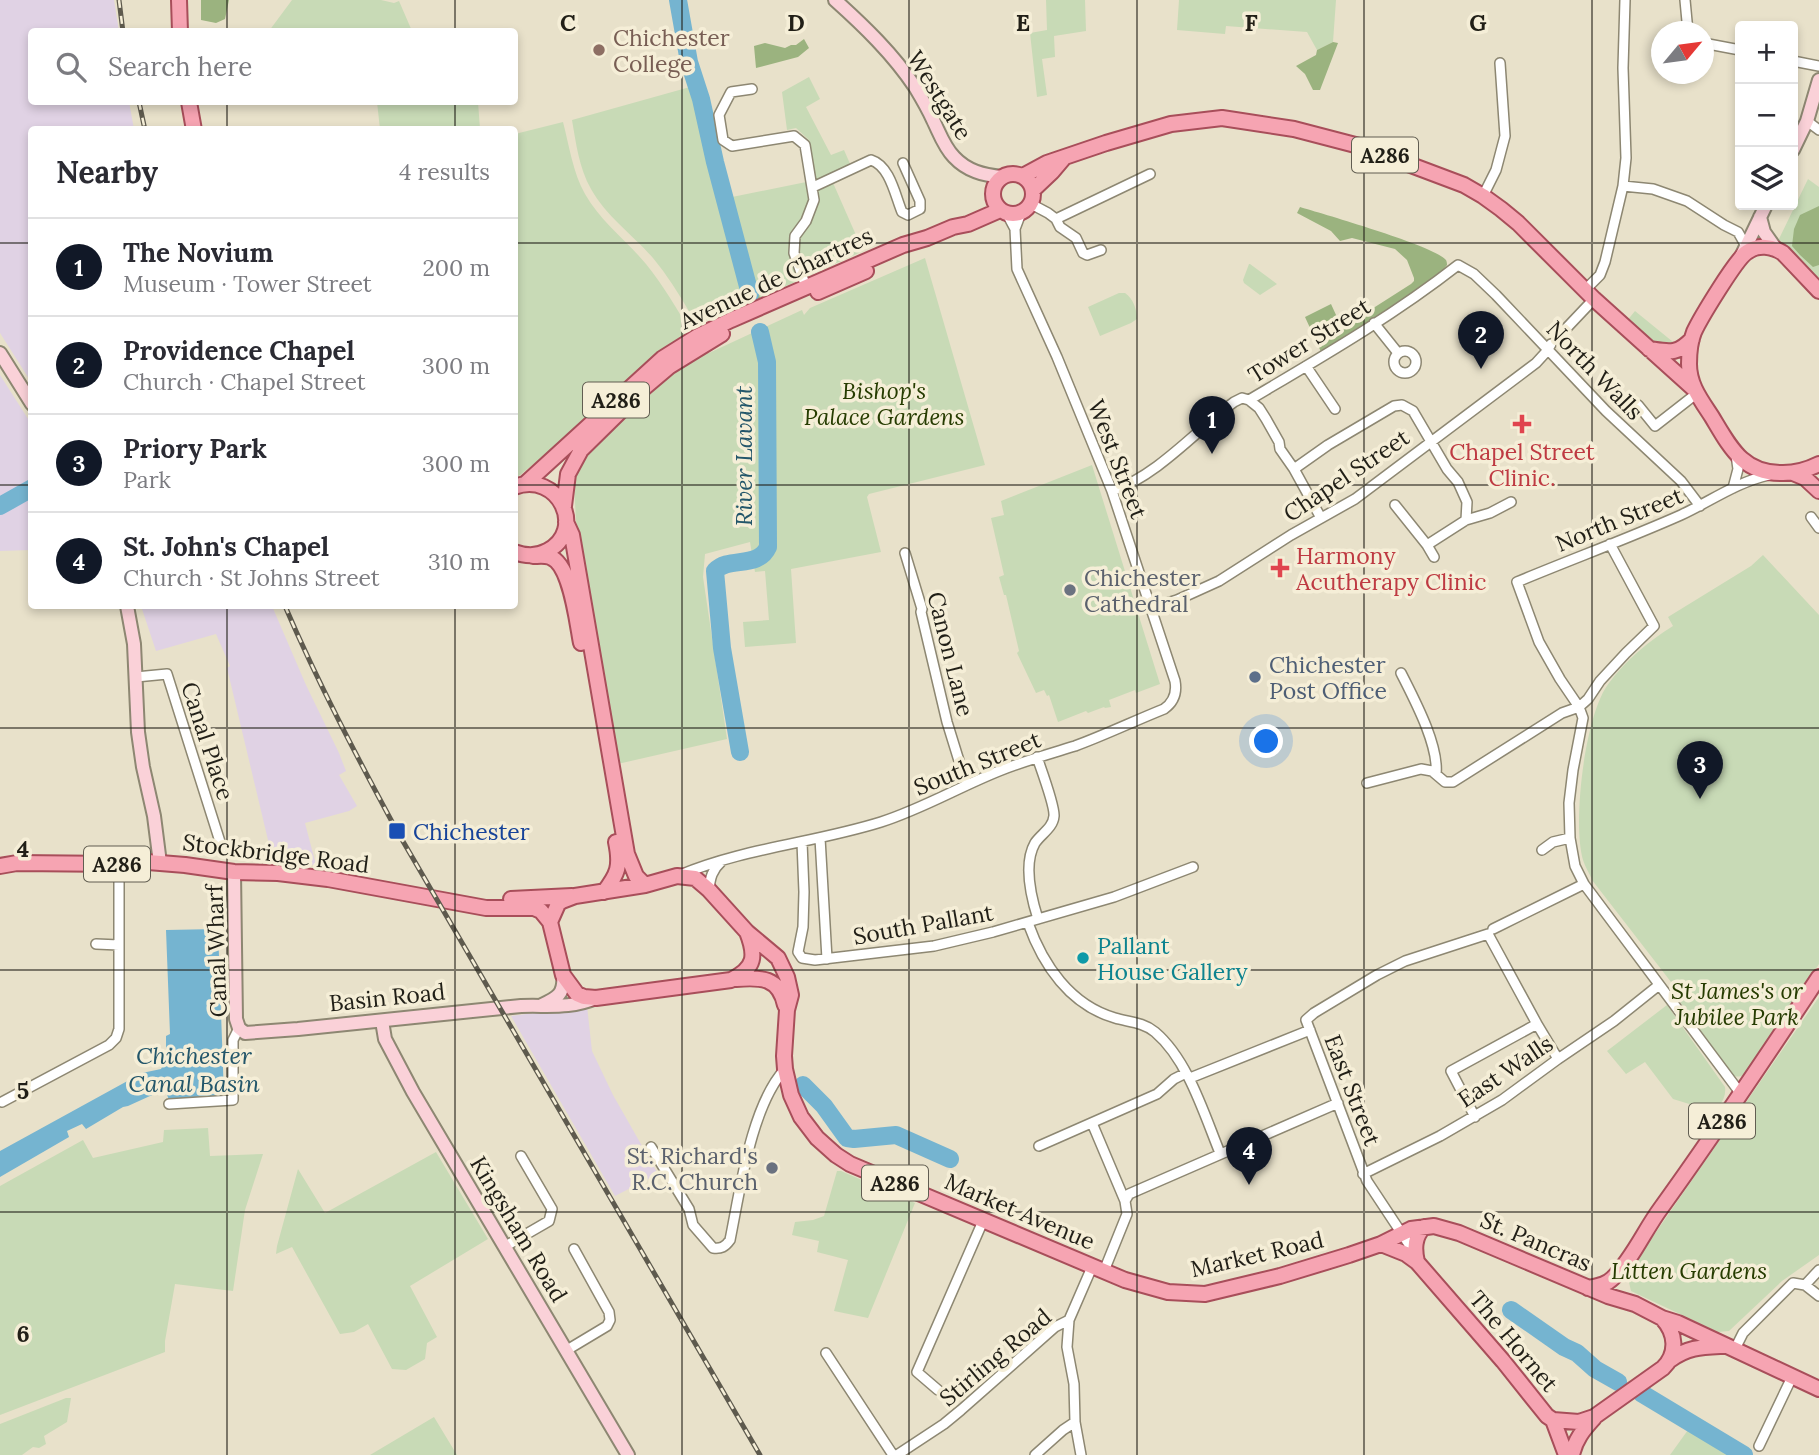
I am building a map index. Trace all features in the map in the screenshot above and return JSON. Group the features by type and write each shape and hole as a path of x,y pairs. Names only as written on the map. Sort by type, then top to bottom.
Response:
{"main road":[{"path":"178,0 180,28"},
{"path":"190,105 193,126"},
{"name":"A286","path":"1023,176 1047,163 1171,124 1222,118 1294,129 1363,147 1483,196 1518,223 1589,295 1695,391"},
{"name":"A286","path":"1010,199 1052,172 1063,159"},
{"path":"1012,173 1023,176 1028,180 1010,199 1012,173"},
{"name":"Avenue de Chartres","path":"520,485 663,358 715,327 903,245 968,224 1010,199"},
{"name":"Avenue de Chartres","path":"566,522 564,506 568,474 581,450 644,387 670,366 719,336 906,253 927,238"},
{"path":"1744,252 1761,247 1776,249 1819,290"},
{"name":"A286","path":"1744,252 1698,324 1692,339 1690,379 1726,442 1736,454 1757,470 1774,474 1793,473 1819,464"},
{"path":"1649,349 1673,352 1692,339"},
{"path":"1793,473 1805,478 1819,491"},
{"path":"520,485 544,486 552,491 564,506"},
{"path":"533,556 543,554 559,541 566,522"},
{"path":"566,522 572,535 627,854 636,876 645,885"},
{"path":"518,554 549,557 557,562 564,572 572,598 618,853 617,873 604,892"},
{"name":"Stockbridge Road","path":"0,866 26,863 148,862 234,872 315,877 469,904"},
{"path":"469,904 489,900 575,896 645,885 677,876"},
{"name":"A286","path":"677,876 695,877 747,932 778,958 787,977 791,995 787,1010"},
{"path":"550,922 558,904 575,896"},
{"path":"469,904 486,908 534,908 541,911 550,922 563,975 577,994 584,997 596,998 754,978 776,984 783,994 787,1010"},
{"path":"731,980 744,974 752,960 753,951 747,932"},
{"name":"A286","path":"1588,1288 1609,1282 1625,1265 1658,1211 1819,977"},
{"name":"Market Avenue","path":"787,1010 784,1056 791,1095 817,1138 836,1155 850,1164 1098,1269"},
{"name":"St. Pancras","path":"1424,1227 1434,1226 1459,1233 1615,1299 1635,1304 1819,1389"},
{"path":"1381,1244 1416,1257 1417,1237 1424,1227"},
{"name":"A286","path":"1381,1244 1411,1229 1424,1227"},
{"name":"Market Road","path":"1098,1269 1146,1287 1168,1292 1205,1294 1280,1276 1381,1244"},
{"name":"The Hornet","path":"1416,1257 1553,1420 1566,1455"},
{"path":"1625,1265 1622,1285 1635,1304"},
{"path":"1662,1318 1670,1327 1674,1339 1670,1360"},
{"path":"1553,1420 1579,1422 1594,1417 1655,1375 1681,1352 1691,1348 1731,1347"},
{"path":"1572,1455 1573,1447 1581,1433 1594,1417"}],"street":[{"name":"Westgate","path":"835,0 887,50 902,69 928,109 951,155 966,168 984,175 1010,199"},
{"name":"Chapel Street","path":"1152,608 1219,581 1355,499 1536,363 1552,344 1589,295 1600,275 1623,186 1626,158 1623,68 1625,0"},
{"path":"1685,0 1687,21"},
{"path":"1714,45 1735,49"},
{"path":"1798,62 1819,66"},
{"path":"1483,196 1496,170 1505,135 1500,63"},
{"path":"1794,147 1807,121 1819,80"},
{"path":"751,89 731,92 719,115 723,140 733,146 794,136 805,145 814,200 806,221 795,236 794,253 806,287"},
{"path":"1807,121 1819,130"},
{"path":"813,187 871,160 884,168 902,212 908,215 920,209 920,201 903,163"},
{"path":"1056,219 1150,174"},
{"path":"1623,186 1653,189 1687,201 1738,232 1744,252"},
{"path":"1010,199 1056,219 1060,227 1076,237 1083,253 1087,255 1101,250"},
{"name":"West Street","path":"1010,199 1017,269 1057,357 1112,491 1175,684 1175,695 1169,705"},
{"path":"1744,252 1763,211"},
{"path":"1763,211 1762,226 1767,239 1776,249"},
{"name":"Tower Street","path":"1112,491 1165,460 1234,401 1242,398 1249,400 1306,366 1458,265"},
{"name":"North Walls","path":"1458,265 1474,274 1552,344 1606,411 1681,481 1700,506"},
{"path":"1374,323 1398,353"},
{"path":"0,353 28,398"},
{"path":"1306,366 1335,409"},
{"path":"1638,405 1655,426 1695,391"},
{"path":"1249,400 1259,408 1266,419 1280,449 1321,518"},
{"path":"1294,469 1328,444 1394,406 1402,405 1413,411 1464,492 1467,502 1466,520"},
{"path":"1733,488 1738,469 1736,454"},
{"name":"North Street","path":"1579,707 1539,642 1517,582 1700,506 1744,482 1774,474"},
{"path":"1427,545 1466,520 1490,513 1511,502"},
{"path":"1395,505 1434,558"},
{"path":"1811,517 1819,528"},
{"path":"1367,783 1421,769 1436,774 1445,782 1453,782 1562,713 1579,707 1588,699 1600,681 1654,626 1610,544"},
{"name":"Canon Lane","path":"905,553 922,609 947,722 967,785"},
{"path":"128,609 134,644 138,732 155,816 160,863"},
{"path":"1401,673 1428,735 1437,762 1436,774"},
{"name":"Canal Place","path":"136,677 167,674 222,848"},
{"name":"South Street","path":"677,876 706,864 882,822 967,785 1037,757 1076,745 1169,705"},
{"path":"1579,707 1583,718 1569,803 1570,838 1575,866 1584,884 1741,1094"},
{"path":"1037,757 1055,814 1052,825 1036,841 1029,863 1035,941 1060,982 1078,998 1097,1011 1138,1023 1154,1031 1169,1048 1188,1076 1220,1153"},
{"path":"820,838 828,959"},
{"path":"1542,850 1553,842 1570,838"},
{"name":"South Pallant","path":"798,842 804,892 803,927 798,952 802,958 815,960 934,946 1114,897 1193,867"},
{"path":"709,890 715,867 725,859"},
{"path":"2,1102 113,1042 119,1029 120,864"},
{"name":"Canal Wharf","path":"234,872 236,1018 239,1028"},
{"path":"1558,1059 1536,1024 1491,931 1584,884"},
{"name":"East Street","path":"1401,1233 1363,1174 1306,1020 1377,975 1405,961 1491,931"},
{"path":"96,944 119,944"},
{"path":"541,1005 561,993 564,986 563,975"},
{"name":"East Walls","path":"1363,1174 1440,1136 1502,1100 1614,1021 1659,985"},
{"name":"Basin Road","path":"239,1028 255,1033 521,1006 555,1007 582,1004 596,998"},
{"name":"Kingsham Road","path":"382,1021 390,1049 628,1455"},
{"path":"1475,1117 1451,1071 1536,1024"},
{"path":"169,1104 233,1100 233,1040 239,1028"},
{"path":"1039,1146 1157,1094 1174,1079 1310,1030"},
{"path":"651,1147 689,1209 696,1229 713,1248 726,1245 730,1240 758,1116 776,1078 785,1069"},
{"path":"1125,1201 1129,1194 1338,1104"},
{"path":"1092,1123 1125,1201"},
{"path":"504,1247 549,1221 552,1209 521,1156"},
{"name":"Stirling Road","path":"895,1455 944,1424 1055,1327 1069,1320 1127,1214 1125,1201"},
{"path":"938,1390 917,1372 983,1221"},
{"name":"The Hornet","path":"1401,1233 1416,1257"},
{"path":"567,1350 607,1326 610,1320 609,1312 574,1250"},
{"path":"1805,1285 1819,1269"},
{"path":"1731,1347 1793,1283 1805,1285 1819,1296"},
{"path":"1069,1320 1067,1347 1074,1384 1075,1422 1081,1455"},
{"path":"826,1353 895,1455"},
{"path":"1759,1446 1792,1377"},
{"path":"1035,1455 1075,1422"}],"shaded area":[{"path":"0,0 114,0 119,28 28,28 28,105 130,105 133,126 28,126 28,377 0,333"},
{"path":"0,375 28,419 28,485 0,502"},
{"path":"28,498 28,550 0,551 0,513"},
{"path":"142,609 273,609 339,753 346,771 339,775 357,806 349,811 305,823 316,865 322,866 273,861 227,668 230,666 216,634 156,651"},
{"path":"587,1006 592,1051 613,1095 658,1174 615,1196 511,1016"}],"green space":[{"path":"201,0 229,0 225,19 216,23 201,20"},
{"path":"292,0 381,0 394,3 399,1 411,28 271,28"},
{"path":"1046,0 1085,0 1086,31 1054,36 1055,57 1042,59 1047,95 1037,97 1030,33 1047,30"},
{"path":"1179,0 1336,0 1333,42 1317,50 1307,32 1226,26 1225,34 1177,30"},
{"path":"804,39 809,48 798,57 756,68 754,46 765,43 785,48"},
{"path":"1333,42 1338,43 1320,90 1313,90 1305,74 1296,66"},
{"path":"809,77 820,99 806,107 831,155 844,150 851,166 830,176 863,251 760,298 732,197 816,180 809,140 796,128 787,130 782,92"},
{"path":"704,83 760,298 746,302 690,87"},
{"path":"690,87 746,302 690,313 653,258 597,199 581,164 572,120"},
{"path":"377,105 478,105 480,126 380,126"},
{"path":"563,122 574,168 585,194 598,213 652,272 691,332 645,363 571,434 518,477 518,133"},
{"path":"1808,179 1819,187 1819,286 1777,243 1793,210 1798,210 1798,200"},
{"path":"1819,206 1819,265 1813,267 1792,246 1794,229 1800,215"},
{"path":"1300,207 1422,247 1438,254 1446,260 1447,265 1432,284 1322,354 1305,317 1331,304 1342,328 1411,284 1414,278 1407,260 1395,249 1352,238 1340,241 1331,231 1297,213"},
{"name":"Bishop's Palace Gardens","path":"925,258 985,465 869,494 867,497 881,552 791,569 796,643 745,647 743,622 769,620 765,571 755,572 750,542 705,554 703,577 727,739 622,763 613,762 577,536 574,486 577,470 585,456 646,389 697,353 709,353 802,310 804,315 810,308"},
{"path":"1249,264 1277,284 1260,295 1244,283"},
{"path":"1119,293 1125,293 1130,298 1137,319 1100,336 1088,307"},
{"path":"1635,311 1678,346 1652,346 1626,322"},
{"path":"1092,465 1160,684 1109,700 1111,707 1088,713 1086,711 1058,722 1049,695 1047,696 1044,690 1036,693 1017,653 1019,651 1006,595 999,577 1004,575 991,518 1004,515 1001,501"},
{"name":"St James's or Jubilee Park","path":"1763,555 1819,615 1819,964 1746,1073 1737,1077 1675,995 1678,991 1592,880 1583,860 1580,843 1580,796 1593,718 1609,683 1638,652 1673,626 1668,617 1751,566"},
{"name":"Litten Gardens","path":"1819,997 1819,1255 1782,1281 1729,1331 1718,1332 1631,1291 1627,1274"},
{"path":"1667,1005 1725,1087 1723,1101 1707,1119 1699,1107 1673,1099 1645,1062 1626,1074 1607,1051"},
{"path":"208,1128 210,1156 263,1154 245,1210 233,1291 175,1284 165,1352 0,1415 0,1186 83,1140 93,1158 163,1142 164,1130"},
{"path":"436,1152 488,1239 410,1286 437,1337 427,1343 425,1359 406,1370 392,1369 368,1324 354,1332 340,1334 292,1247 276,1254 277,1246 298,1169 325,1213"},
{"path":"837,1171 915,1203 868,1318 834,1311 848,1260 817,1252 819,1241 792,1235 795,1222 824,1216"},
{"path":"71,1398 67,1422 44,1436 46,1444 39,1448 33,1447 22,1455 0,1455 0,1424"},
{"path":"434,1417 457,1455 370,1455"},
{"path":"1693,1423 1744,1455 1670,1455"}],"water":[{"name":"Chichester Canal Basin","path":"218,929 224,1096 169,1100 166,1092 161,1091 123,1107 86,1129 82,1124 67,1131 69,1137 0,1177 0,1151 142,1073 161,1069 166,1059 166,1036 170,1034 166,930"}],"waterway":[{"name":"River Lavant","path":"678,0 689,62 701,99 750,294"},
{"name":"River Lavant","path":"740,752 722,648 715,571 728,564 757,558 768,547 767,362 760,332"},
{"name":"River Lavant","path":"0,506 28,490"},
{"name":"River Lavant","path":"803,1085 824,1106 847,1138 896,1135 950,1159"},
{"name":"River Lavant","path":"1511,1310 1618,1382"},
{"name":"River Lavant","path":"1641,1393 1744,1455"}],"railway":[{"path":"119,0 122,28"},
{"path":"140,105 144,126"},
{"path":"286,609 338,720 397,831 760,1455"}],"place":[{"name":"Chichester College","path":"599,50"},
{"name":"Providence Chapel","path":"1481,369"},
{"name":"Chapel Street Clinic.","path":"1522,424"},
{"name":"The Novium","path":"1212,454"},
{"name":"Harmony Acutherapy Clinic","path":"1280,568"},
{"name":"Chichester Cathedral","path":"1070,590"},
{"name":"Chichester Post Office","path":"1255,677"},
{"name":"Priory Park","path":"1700,799"},
{"name":"Chichester","path":"397,831"},
{"name":"Pallant House Gallery","path":"1083,958"},
{"name":"St. Richard's R.C. Church","path":"772,1168"},
{"name":"St. John's Chapel","path":"1249,1185"}]}
